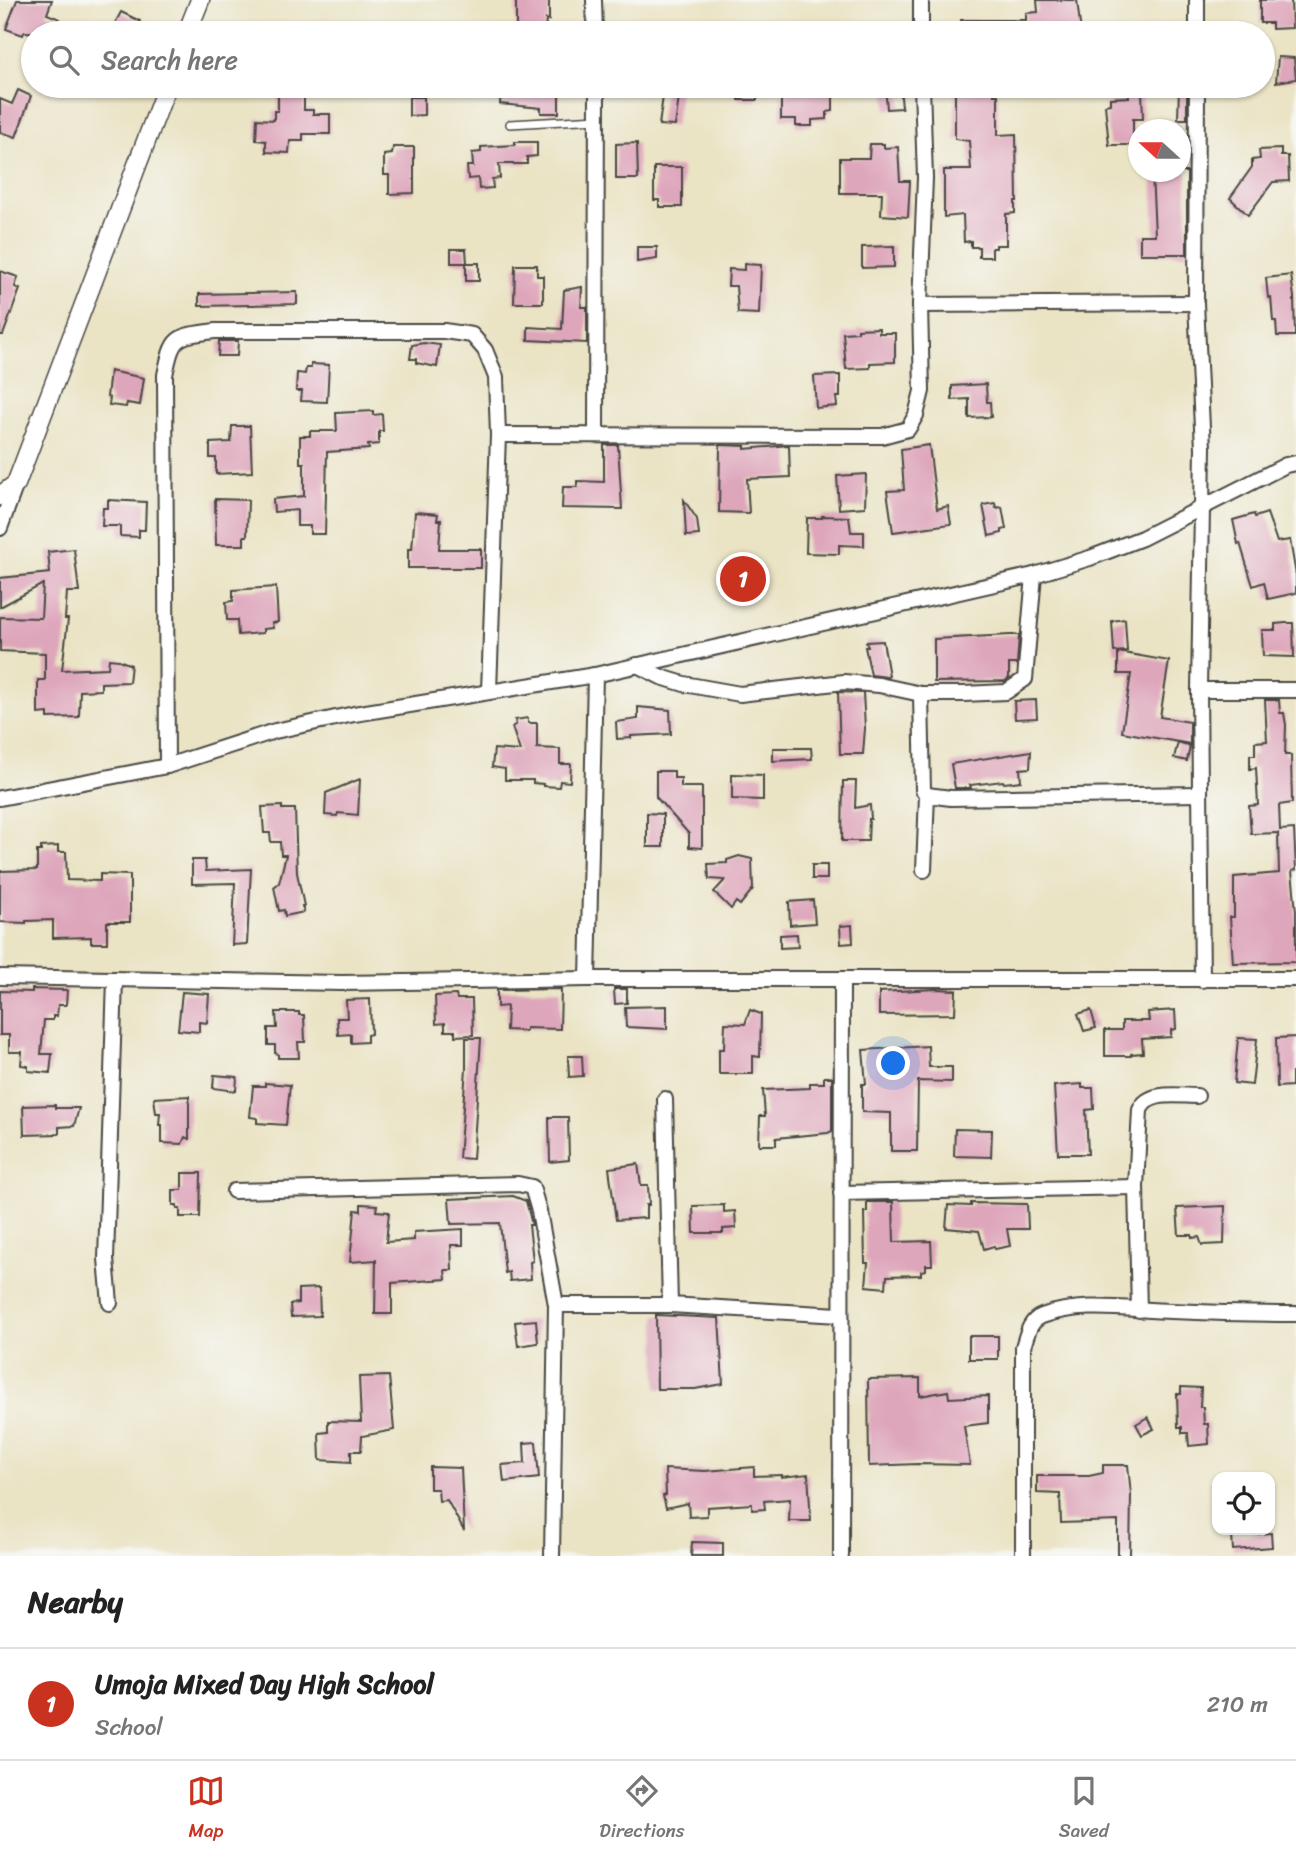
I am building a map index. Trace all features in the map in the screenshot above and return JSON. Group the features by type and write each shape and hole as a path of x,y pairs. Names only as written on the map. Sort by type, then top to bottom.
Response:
{"street":[{"path":"192,21 200,0"},
{"path":"594,0 595,21"},
{"path":"921,0 921,21"},
{"path":"1197,0 1197,21"},
{"path":"0,528 162,98"},
{"path":"596,434 598,98"},
{"path":"498,435 883,436 908,429 916,415 922,391 920,305 925,178 922,98"},
{"path":"1197,98 1196,303 1203,448 1199,690 1202,980"},
{"path":"920,305 1196,303"},
{"path":"167,766 165,375 174,342 185,335 215,331 444,331 472,335 485,350 496,377 498,435 489,691"},
{"path":"0,798 167,766 275,732 354,714 595,675 1034,575 1142,538 1286,465 1296,463"},
{"path":"0,496 16,484"},
{"path":"637,665 661,677 684,684 740,694 844,682 879,685 921,694 1006,692 1025,679 1034,575"},
{"path":"588,979 595,675"},
{"path":"1199,690 1296,690"},
{"path":"921,694 922,790 927,795 951,798 1199,794"},
{"path":"924,870 927,795"},
{"path":"0,977 341,983 588,979 1296,979"},
{"path":"110,1303 106,1259 115,979"},
{"path":"841,1556 839,1315 842,980"},
{"path":"1139,1310 1136,1187 1140,1110 1143,1103 1151,1097 1198,1096"},
{"path":"665,1099 670,1305"},
{"path":"234,1191 518,1184 532,1187 539,1210 556,1305 552,1556"},
{"path":"841,1193 1136,1187"},
{"path":"556,1305 670,1305 839,1315"},
{"path":"1023,1556 1023,1347 1029,1327 1040,1317 1072,1309 1108,1307 1227,1314 1296,1314"}],"lane":[{"path":"510,124 599,119"}],"building":[{"path":"17,0 52,0 47,14 60,19 21,21 21,34 6,29"},
{"path":"516,0 549,0 549,20 516,21"},
{"path":"1037,0 1077,0 1080,21 961,21 1026,20 1026,13 1038,12"},
{"path":"1260,0 1291,0 1292,28 1275,29 1275,21 1260,21"},
{"path":"121,12 140,21 116,21"},
{"path":"1278,57 1294,58 1296,79 1276,82"},
{"path":"18,90 21,91 21,98 30,98 16,137 0,132 0,99 12,104"},
{"path":"278,98 304,98 304,110 313,110 313,114 330,114 330,134 303,134 303,141 290,141 289,153 266,152 266,141 256,140 257,119 274,120 274,111 278,111"},
{"path":"409,98 424,98 424,115 409,116"},
{"path":"500,98 559,98 559,113 541,113 541,108 500,104"},
{"path":"663,98 679,98 675,126 659,125"},
{"path":"738,98 757,98 757,100"},
{"path":"781,98 833,98 833,111 827,112 827,119 812,120 812,126 796,126 796,119 781,119"},
{"path":"886,98 901,98 902,108 887,109"},
{"path":"955,98 998,98 998,135 1016,134 1015,213 1006,214 1006,245 992,248 992,257 979,257 979,247 971,247 971,241 964,242 963,215 944,217 944,170 971,170 969,141 955,139"},
{"path":"1110,98 1142,98 1143,119 1128,119 1128,145 1109,145 1105,105 1110,104"},
{"path":"1179,98 1187,98 1187,119 1178,119"},
{"path":"515,142 537,142 537,156 527,157 527,164 499,164 500,178 492,179 493,188 479,189 478,178 468,179 467,166 473,166 472,153 481,152 481,147 515,145"},
{"path":"637,143 638,179 616,179 616,144"},
{"path":"870,144 884,144 884,148 898,147 900,181 910,181 908,217 881,215 882,193 840,193 840,158 869,158"},
{"path":"393,147 414,147 414,193 389,194 389,175 384,175 384,155 392,154"},
{"path":"1281,149 1281,156 1288,156 1289,181 1273,182 1248,215 1230,198 1252,167 1252,160 1260,159 1259,150"},
{"path":"654,167 682,167 682,207 659,207 659,200 654,200"},
{"path":"1152,182 1187,182 1187,254 1140,254 1140,235 1155,235"},
{"path":"894,246 894,267 862,268 862,247"},
{"path":"637,247 657,247 657,259 637,262"},
{"path":"451,249 466,249 467,263 451,263"},
{"path":"466,263 479,263 479,281 466,281"},
{"path":"744,264 761,265 759,314 738,313 736,286 728,286 729,269 744,270"},
{"path":"515,265 537,265 537,276 543,276 543,303 514,303"},
{"path":"0,271 18,277 15,287 20,289 3,335 0,335"},
{"path":"1291,275 1295,336 1277,336 1266,278"},
{"path":"582,287 581,307 587,307 587,343 528,340 528,327 562,329 564,290"},
{"path":"297,292 297,304 199,306 199,294"},
{"path":"879,328 879,333 895,333 895,362 870,363 870,368 846,369 843,333"},
{"path":"219,341 238,341 237,356 218,356"},
{"path":"412,345 440,345 437,367 416,363 416,359 410,359"},
{"path":"311,364 329,365 327,402 301,401 302,391 296,391 297,373 305,374 306,368 311,368"},
{"path":"110,371 144,378 140,405 109,405 110,398 107,397"},
{"path":"840,375 840,397 836,397 837,406 816,408 814,376"},
{"path":"986,384 991,417 969,418 969,399 952,400 952,386"},
{"path":"373,411 373,415 382,414 383,431 379,431 379,444 368,445 369,449 327,452 325,534 310,534 310,526 297,526 297,510 274,512 273,499 304,496 304,463 300,463 300,436 310,436 310,431 337,431 336,413"},
{"path":"232,426 250,426 252,472 216,474 216,458 210,458 210,443 231,442"},
{"path":"604,445 618,445 622,509 562,508 563,487 577,487 577,481 604,482"},
{"path":"720,445 745,446 745,449 789,445 790,477 747,479 749,513 719,512"},
{"path":"929,445 937,509 948,506 951,524 893,532 887,491 904,490 901,449"},
{"path":"866,474 865,507 839,509 837,476"},
{"path":"215,499 248,500 247,536 244,536 244,545 216,545"},
{"path":"108,500 146,502 145,530 139,530 139,537 120,536 120,526 102,526 103,508 108,508"},
{"path":"684,500 697,519 699,535 686,536"},
{"path":"995,503 996,508 1002,507 1006,529 1002,530 1002,533 989,536 983,505"},
{"path":"415,512 438,514 437,520 441,520 439,549 481,549 481,568 408,568 408,549 412,549"},
{"path":"1267,513 1277,542 1290,540 1296,575 1296,593 1268,599 1264,582 1253,586 1240,543 1238,544 1233,520"},
{"path":"849,517 851,532 864,532 864,546 839,545 839,554 806,553 807,518"},
{"path":"74,549 79,592 67,592 65,619 68,619 62,670 108,668 109,659 119,660 131,665 129,682 101,683 101,690 80,691 79,717 48,718 48,713 38,714 38,680 45,680 45,653 0,651 0,617 41,618 43,584 0,607 0,578 50,573 48,552"},
{"path":"276,587 278,622 272,623 273,628 263,629 263,633 238,635 237,620 227,620 226,602 233,601 233,590"},
{"path":"1125,619 1127,651 1114,652 1112,621"},
{"path":"1293,623 1294,657 1263,656 1262,630 1275,630 1275,624"},
{"path":"1019,635 1017,664 1009,664 1009,678 1005,681 934,682 934,639"},
{"path":"883,641 887,677 871,675 865,647 868,647 866,642"},
{"path":"1118,652 1169,661 1160,717 1190,722 1190,744 1122,732 1131,674 1118,674"},
{"path":"838,692 863,693 863,754 840,754"},
{"path":"1036,700 1037,718 1015,719 1014,701"},
{"path":"1265,700 1279,700 1280,713 1284,713 1286,725 1285,755 1291,755 1292,803 1279,805 1280,830 1294,829 1296,870 1292,871 1296,911 1296,962 1233,963 1230,917 1234,917 1234,877 1279,873 1278,833 1251,834 1249,806 1258,805 1256,768 1250,769 1250,755 1255,755 1255,742 1267,741"},
{"path":"638,707 670,710 671,734 617,739 616,722 638,719"},
{"path":"527,718 529,723 537,723 537,748 560,749 560,764 571,764 570,782 560,781 559,787 543,786 533,783 533,780 505,780 505,769 492,767 494,749 520,751 512,727 516,724 515,720"},
{"path":"1178,742 1190,746 1187,761 1174,758"},
{"path":"773,748 811,748 812,759 773,761"},
{"path":"1031,751 1030,768 1020,769 1021,781 955,788 951,764"},
{"path":"656,771 674,771 674,778 681,778 681,787 702,787 702,848 689,847 689,834 656,797"},
{"path":"732,774 763,775 763,800 732,799"},
{"path":"360,779 358,815 325,815 326,793"},
{"path":"843,781 856,781 855,808 870,805 868,841 842,841"},
{"path":"282,806 282,809 295,809 297,873 304,906 304,912 285,916 284,910 279,911 274,887 279,883 286,855 281,855 280,842 271,842 270,833 264,833 262,807"},
{"path":"647,813 663,814 663,847 647,847"},
{"path":"58,846 58,852 66,852 67,880 100,881 100,874 130,875 130,922 107,922 107,943 91,943 91,937 53,938 53,920 0,922 0,871 37,870 37,851 41,851 41,847"},
{"path":"739,856 752,859 753,889 740,905 736,902 731,909 714,892 725,880 709,879 708,864 727,863 727,860"},
{"path":"192,860 205,860 206,871 251,869 247,944 232,945 235,883 192,884"},
{"path":"812,865 827,865 827,879 812,879"},
{"path":"813,900 815,923 790,925 789,902"},
{"path":"852,925 853,943 841,944 840,926"},
{"path":"797,934 798,947 780,948 780,935"},
{"path":"32,989 67,990 66,1005 58,1005 57,1016 53,1016 53,1020 44,1020 41,1054 52,1054 50,1073 28,1071 28,1066 21,1065 22,1052 9,1052 9,1035 0,1035 0,991 32,992"},
{"path":"561,989 560,1029 506,1030 507,1006 497,1007 497,990"},
{"path":"614,989 627,989 627,1003 615,1004"},
{"path":"956,990 955,1014 879,1015 879,992"},
{"path":"182,992 209,994 207,1023 199,1022 199,1032 178,1030"},
{"path":"456,995 457,999 472,999 473,1035 455,1036 455,1031 445,1031 445,1023 436,1024 435,996"},
{"path":"370,999 371,1034 367,1035 367,1042 351,1043 351,1034 338,1035 337,1018 347,1018 346,1000"},
{"path":"667,1006 667,1029 626,1027 625,1007"},
{"path":"750,1010 761,1014 760,1057 753,1056 753,1074 719,1074 719,1049 724,1049 725,1023 745,1024"},
{"path":"1091,1010 1096,1028 1084,1031 1078,1014"},
{"path":"1175,1010 1176,1029 1171,1030 1171,1037 1142,1039 1143,1053 1105,1056 1105,1030 1122,1030 1122,1021 1149,1021 1148,1012"},
{"path":"276,1012 299,1012 299,1015 304,1015 305,1042 298,1042 299,1058 278,1058 275,1045 268,1045 268,1028 277,1028"},
{"path":"1296,1037 1296,1073 1292,1073 1292,1086 1277,1087 1276,1038"},
{"path":"466,1038 481,1038 473,1159 459,1158"},
{"path":"1238,1038 1257,1039 1252,1085 1234,1083"},
{"path":"928,1046 929,1067 952,1067 952,1082 918,1081 917,1151 891,1151 891,1113 862,1112 862,1084 866,1084 863,1050"},
{"path":"568,1056 582,1056 583,1076 569,1077"},
{"path":"214,1075 237,1077 236,1091 213,1088"},
{"path":"824,1077 832,1077 832,1131 776,1138 776,1145 759,1145 760,1116 765,1116 763,1090 810,1088 810,1083 824,1083"},
{"path":"265,1083 290,1085 286,1125 257,1123 257,1118 250,1117 253,1086 265,1086"},
{"path":"1082,1084 1082,1088 1093,1088 1094,1109 1086,1110 1088,1154 1058,1154 1054,1086"},
{"path":"189,1096 189,1139 185,1137 182,1144 162,1143 160,1113 156,1113 154,1098"},
{"path":"55,1105 55,1108 79,1108 74,1126 59,1127 59,1134 24,1135 23,1106"},
{"path":"549,1117 568,1117 569,1160 550,1162"},
{"path":"955,1129 992,1130 991,1157 954,1156"},
{"path":"638,1164 641,1185 648,1185 649,1205 646,1205 646,1218 616,1220 609,1168"},
{"path":"182,1173 201,1173 200,1217 180,1217 180,1209 173,1205 173,1190 182,1190"},
{"path":"513,1196 526,1201 532,1225 529,1225 533,1261 530,1262 531,1279 510,1281 509,1272 505,1273 500,1223 451,1224 449,1199"},
{"path":"867,1202 893,1202 894,1242 931,1241 932,1265 926,1265 926,1270 921,1271 921,1275 887,1276 886,1288 866,1286 868,1263 865,1263 864,1212 867,1212"},
{"path":"971,1203 1027,1204 1028,1229 1007,1229 1010,1246 984,1249 979,1231 946,1228 948,1205 971,1206"},
{"path":"361,1204 377,1205 376,1211 389,1212 386,1242 414,1240 414,1232 463,1229 463,1245 451,1245 452,1270 445,1270 446,1279 392,1283 392,1314 375,1314 376,1260 350,1262 355,1210 361,1211"},
{"path":"724,1205 724,1212 735,1211 736,1228 723,1229 723,1233 694,1233 693,1206"},
{"path":"1225,1206 1224,1244 1202,1245 1199,1237 1179,1235 1177,1208"},
{"path":"319,1288 320,1316 291,1317 290,1304 298,1303 298,1289"},
{"path":"656,1315 719,1318 723,1384 695,1389 657,1389"},
{"path":"536,1320 538,1343 518,1346 515,1322"},
{"path":"969,1336 998,1336 998,1359 969,1359"},
{"path":"389,1376 394,1430 362,1436 361,1451 351,1451 351,1462 320,1460 319,1433 328,1432 328,1421 361,1422 359,1377"},
{"path":"920,1378 920,1396 948,1391 949,1398 988,1396 988,1423 964,1426 970,1465 869,1466 868,1379"},
{"path":"1181,1387 1201,1388 1200,1407 1203,1407 1204,1424 1208,1424 1209,1444 1189,1446 1188,1433 1182,1433 1182,1427 1178,1427 1177,1394 1181,1394"},
{"path":"1148,1417 1154,1429 1142,1435 1136,1424"},
{"path":"536,1442 539,1478 504,1482 502,1465 525,1463 524,1443"},
{"path":"1103,1465 1128,1465 1131,1495 1130,1556 1118,1556 1118,1521 1061,1523 1060,1494 1037,1493 1037,1476 1089,1476 1103,1473"},
{"path":"430,1467 461,1468 464,1531 447,1500 439,1501 438,1489 430,1489"},
{"path":"754,1467 754,1476 808,1474 811,1521 789,1521 790,1499 764,1501 765,1509 752,1510 752,1504 707,1507 707,1516 689,1517 688,1503 666,1508 663,1496 666,1495 665,1469 705,1471"},
{"path":"1271,1535 1272,1547 1233,1550 1232,1536"},
{"path":"692,1542 723,1543 723,1556 691,1556"}],"place":[{"name":"Umoja Mixed Day High School","path":"743,579"}]}
